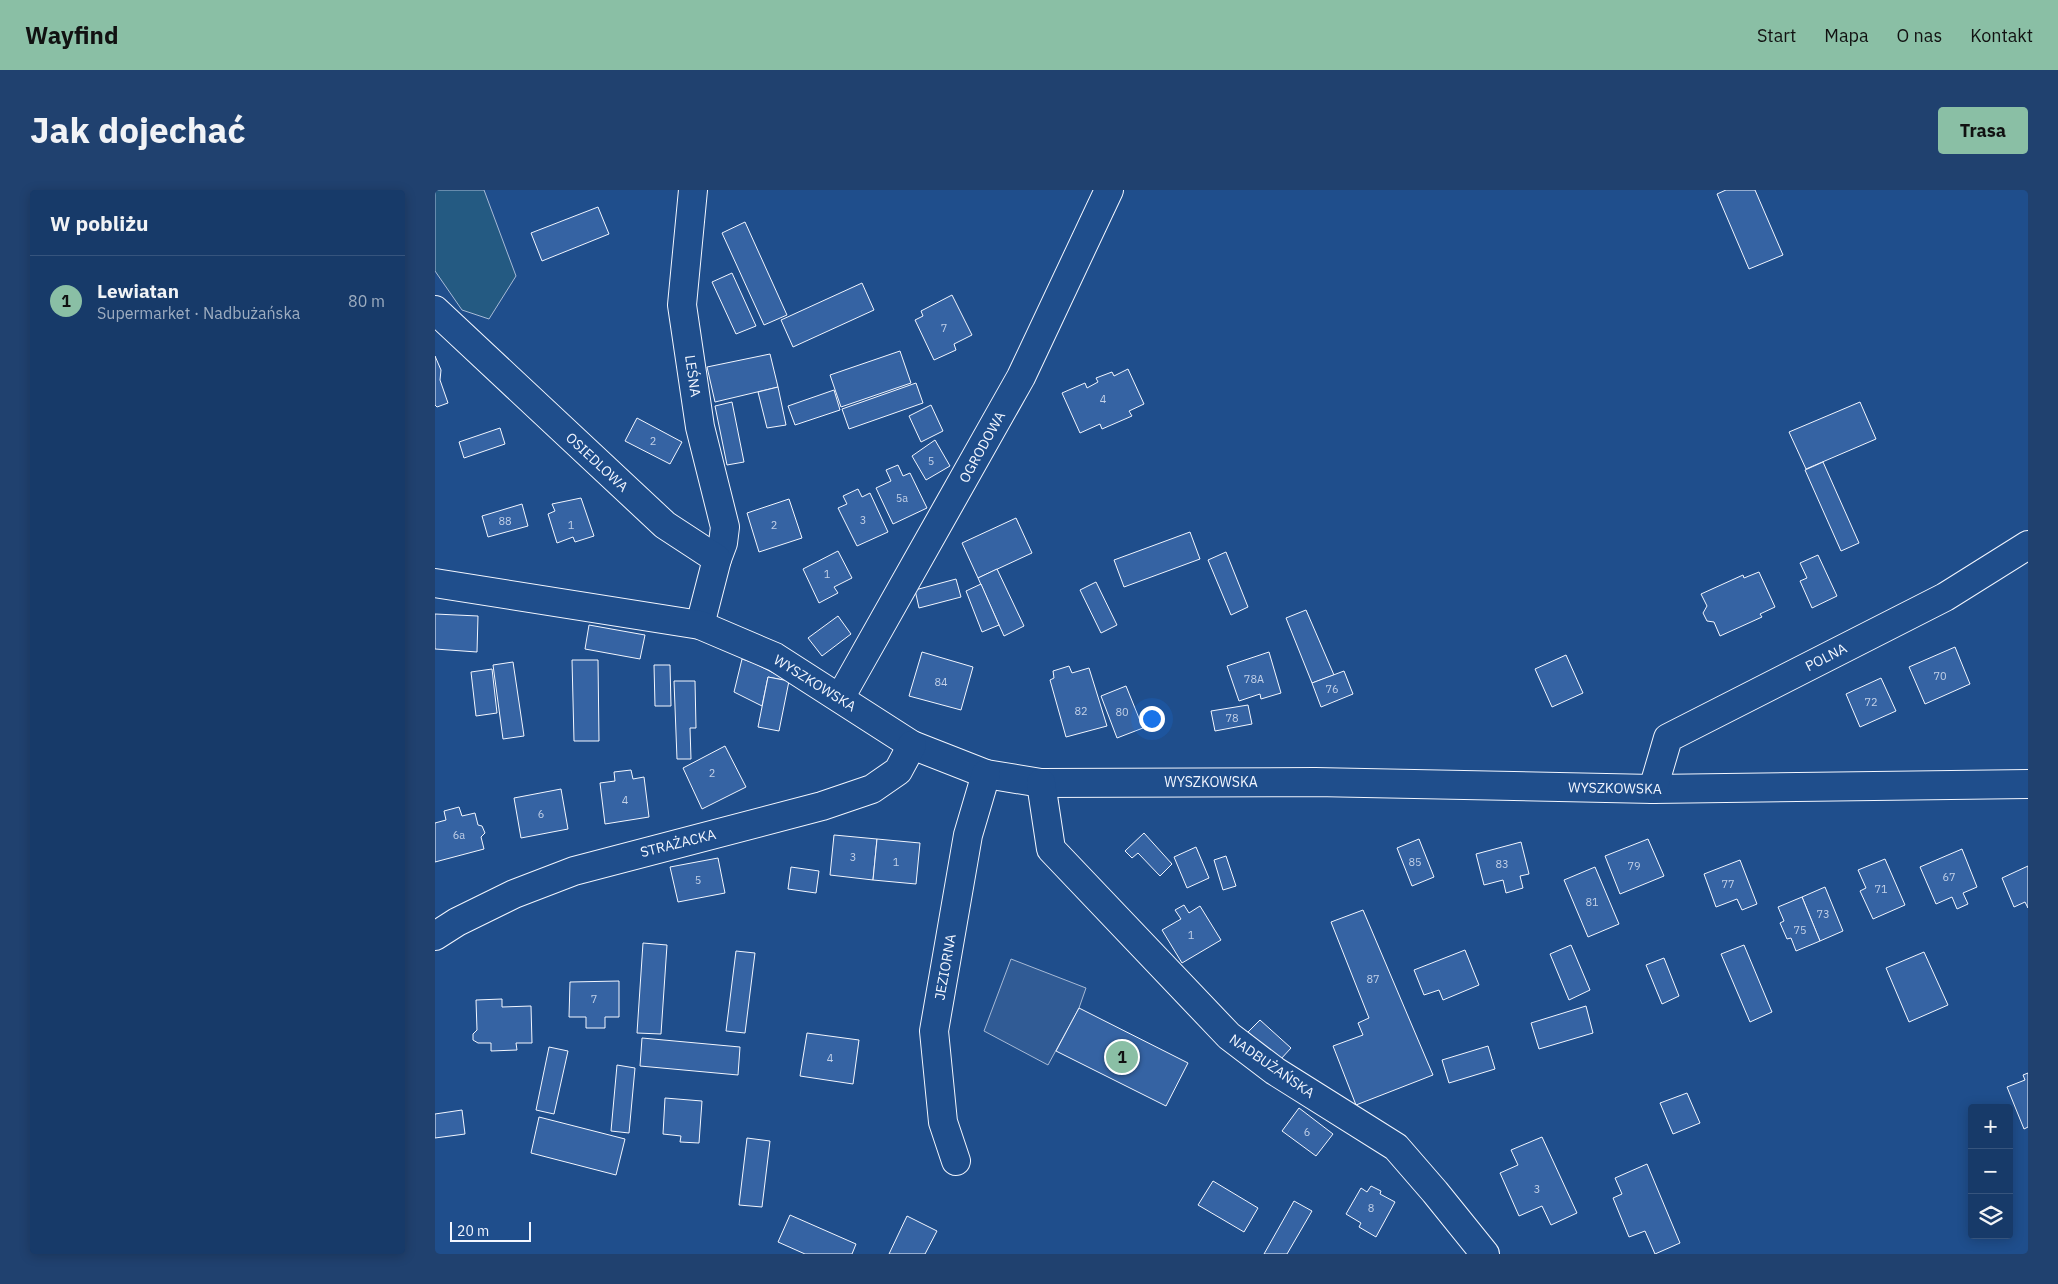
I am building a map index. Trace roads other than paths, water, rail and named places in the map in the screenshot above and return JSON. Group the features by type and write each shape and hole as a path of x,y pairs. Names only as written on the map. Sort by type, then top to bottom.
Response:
{"street":[{"name":"LEŚNA","path":"693,190 682,306 700,427 725,527 723,544 717,558"},
{"name":"OGRODOWA","path":"840,698 1021,377 1109,190"},
{"name":"OSIEDLOWA","path":"435,310 665,525 717,558"},
{"name":"POLNA","path":"1653,789 1668,738 1945,597 2028,545"},
{"path":"700,625 717,558"},
{"name":"WYSZKOWSKA","path":"435,583 700,625 775,657 912,746 987,774 1041,784 1315,782 1653,789 2028,784"},
{"name":"STRAŻACKA","path":"435,936 457,922 514,894 574,870 822,806 872,789 897,770 912,746"},
{"name":"JEZIORNA","path":"956,1161 943,1122 934,1031 968,835 987,774"},
{"name":"NADBUŻAŃSKA","path":"1041,784 1051,849 1229,1036 1275,1070 1395,1147 1435,1192 1485,1254"}],"place":[{"name":"Lewiatan","path":"1122,1057"}]}
